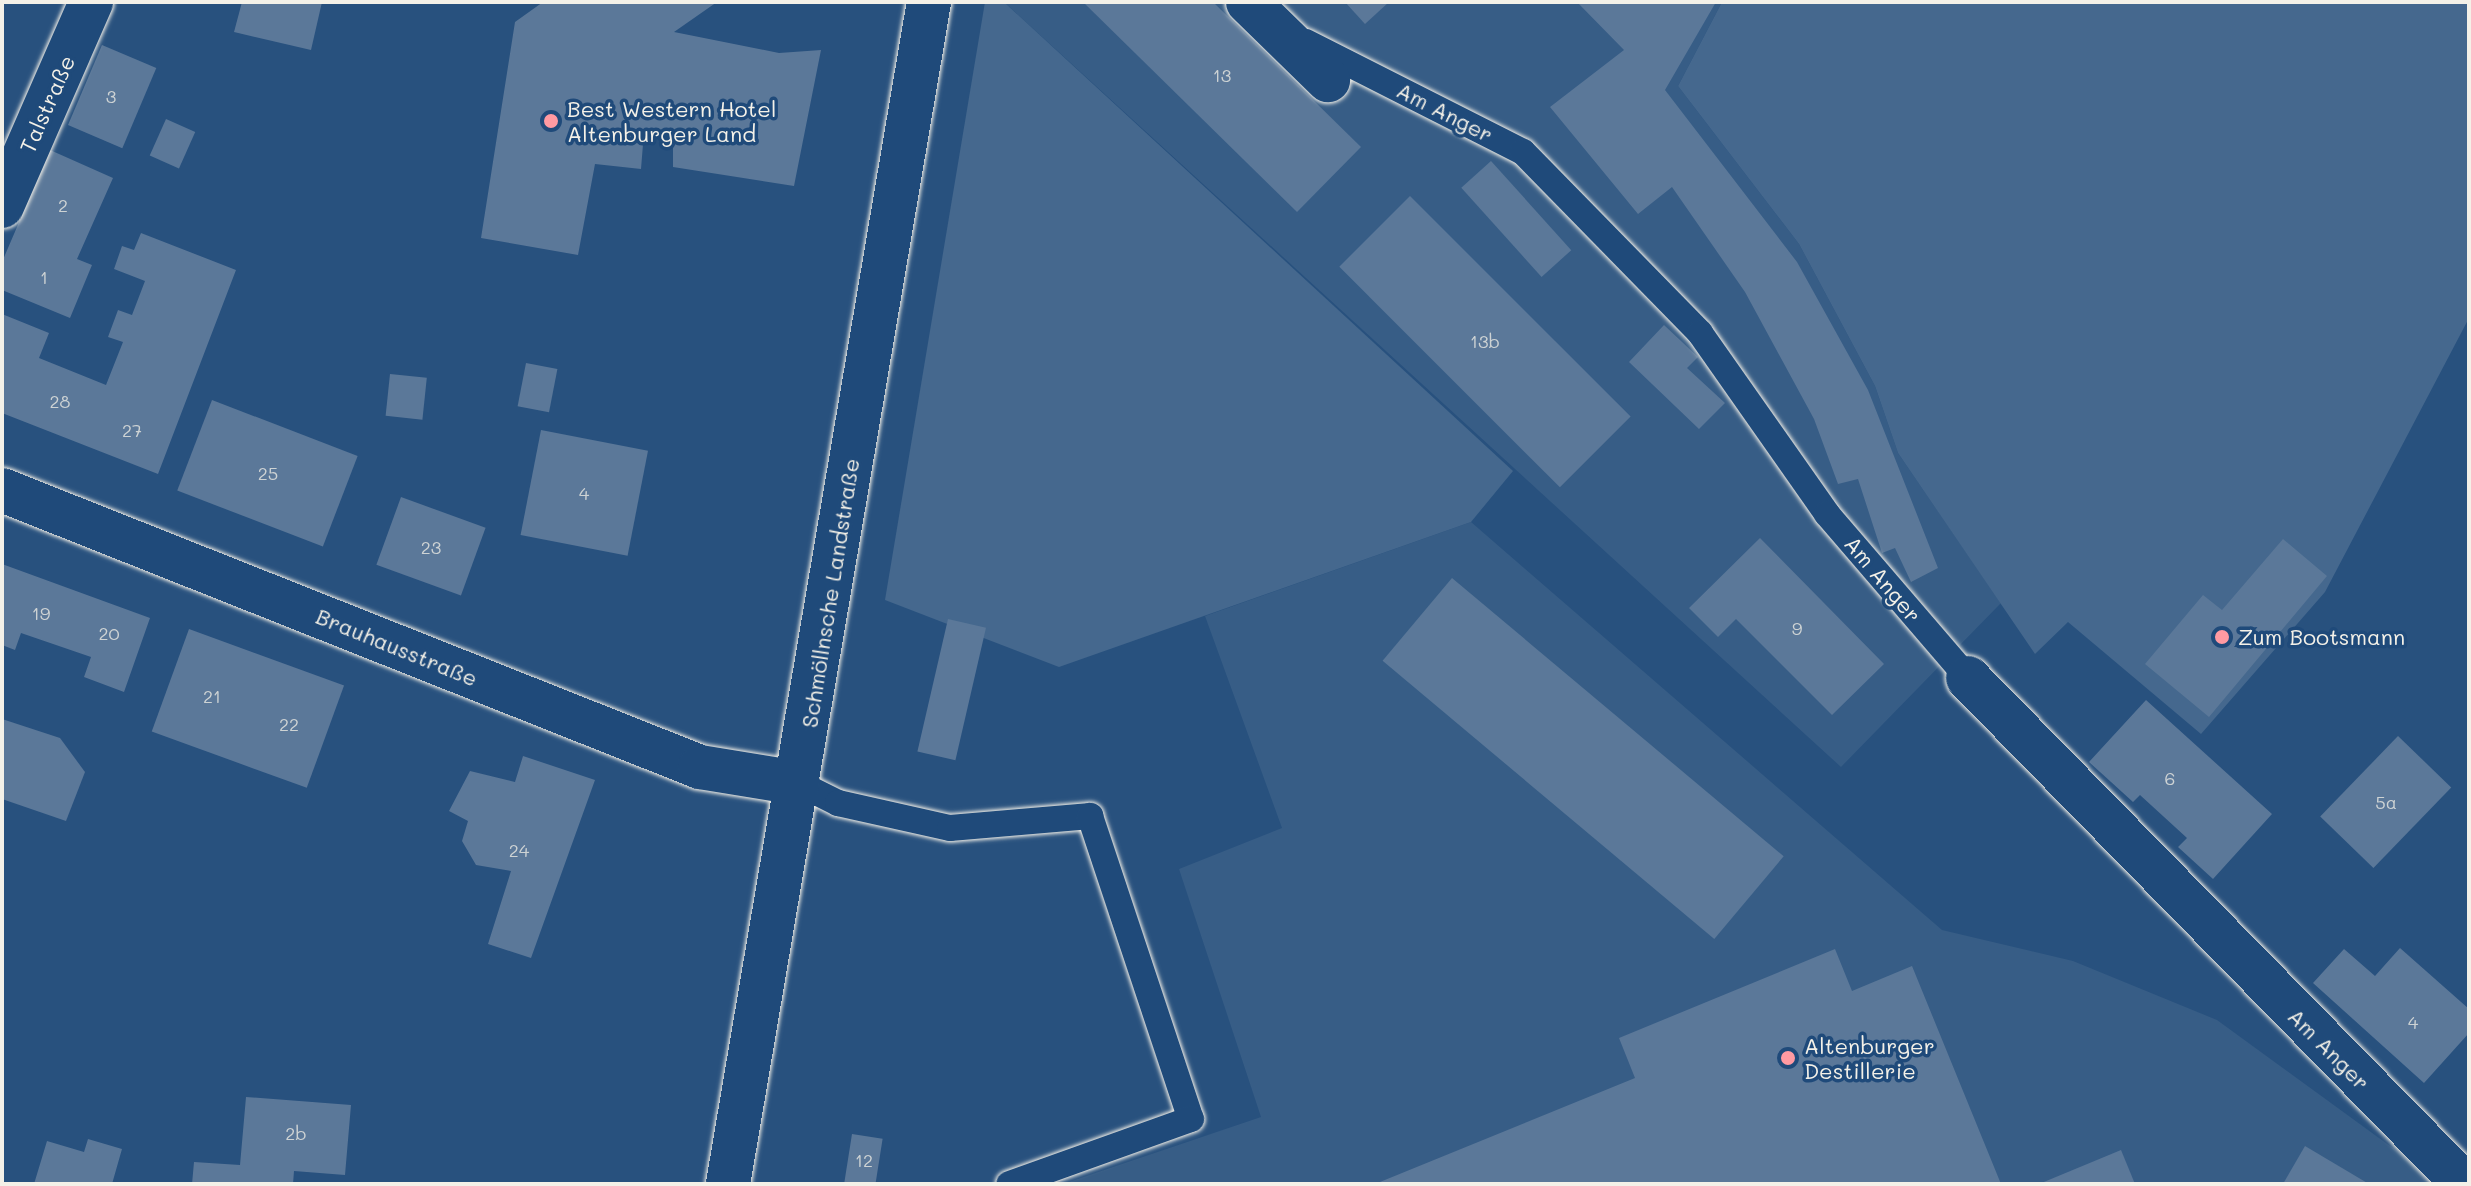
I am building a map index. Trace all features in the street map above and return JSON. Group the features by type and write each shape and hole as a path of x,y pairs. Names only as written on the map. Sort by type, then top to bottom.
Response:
{"street":[{"name":"Talstraße","path":"2,206 91,2"},
{"name":"Schmöllnsche Landstraße","path":"728,1184 929,2"},
{"name":"Am Anger","path":"1261,14 1328,80"},
{"name":"Brauhausstraße","path":"2,490 700,767 798,783"},
{"name":"Am Anger","path":"1968,678 2464,1184"}],"lane":[{"name":"Am Anger","path":"1261,14 1523,152 1700,333 1827,514 1968,678"},
{"path":"798,783 838,803 950,828 1090,816 1191,1119 1009,1184"}],"shaded area":[{"path":"985,2 1004,2 1513,471 1471,522 1059,667 885,600"},
{"path":"1004,2 1722,2 1678,86 1799,244 1875,386 1898,453 2001,603 1841,767"},
{"path":"1722,2 2469,2 2469,318 2325,592 2201,734 2068,622 2035,654 1898,453 1875,386 1799,244 1678,86"},
{"path":"1471,522 1942,930 2073,961 2217,1020 2401,1154 2433,1184 1063,1184 1261,1117 1179,869 1282,828 1205,616"}],"building":[{"path":"242,2 322,2 311,50 234,32"},
{"path":"543,2 717,2 674,32 779,53 821,50 794,186 673,167 673,133 644,132 641,169 595,164 578,255 481,238 515,22"},
{"path":"1083,2 1213,2 1361,147 1297,212"},
{"path":"1345,2 1389,2 1365,24"},
{"path":"1577,2 1716,2 1665,90 1797,262 1868,390 1938,568 1911,582 1895,548 1882,553 1858,479 1838,484 1814,419 1745,292 1672,187 1638,214 1550,107 1624,50"},
{"path":"102,45 156,68 122,148 68,125"},
{"path":"166,119 195,132 179,169 150,156"},
{"path":"50,150 113,178 77,259 92,265 70,318 2,290 2,262"},
{"path":"1491,161 1571,250 1542,277 1461,188"},
{"path":"1410,196 1631,417 1560,487 1339,267"},
{"path":"141,233 236,270 158,474 2,413 2,314 49,333 39,358 106,385 123,342 108,337 118,310 132,315 145,281 114,269 122,246 134,250"},
{"path":"1664,325 1698,357 1687,368 1725,403 1699,429 1629,362"},
{"path":"526,363 557,369 549,412 518,406"},
{"path":"390,374 427,378 422,420 386,416"},
{"path":"212,400 358,456 323,546 177,491"},
{"path":"541,430 648,451 628,556 521,535"},
{"path":"401,497 486,528 461,595 376,565"},
{"path":"1760,538 1884,664 1832,715 1736,619 1718,637 1689,608"},
{"name":"Zum Bootsmann","path":"2283,539 2327,576 2209,717 2145,664 2203,595 2222,610"},
{"path":"2,564 150,618 124,692 84,677 91,657 21,633 15,650 2,645"},
{"path":"1452,578 1784,856 1714,939 1383,661"},
{"path":"948,619 986,628 955,760 917,752"},
{"path":"189,629 344,685 307,788 152,731"},
{"path":"2146,700 2272,814 2213,879 2178,847 2187,838 2140,795 2133,802 2089,762"},
{"path":"2,719 60,738 85,772 66,821 2,799"},
{"path":"2398,736 2451,787 2373,868 2320,817"},
{"path":"523,756 595,780 531,958 488,944 511,871 476,865 462,841 468,821 449,811 470,771 515,782"},
{"path":"2400,948 2469,1009 2469,1033 2424,1083 2313,983 2344,949 2375,976"},
{"name":"Altenburger Destillerie","path":"1835,949 1852,991 1912,966 2001,1184 1375,1184 1635,1078 1619,1038"},
{"path":"246,1097 351,1105 345,1175 294,1171 293,1184 192,1184 194,1162 240,1165"},
{"path":"852,1134 883,1139 875,1184 844,1182"},
{"path":"88,1139 122,1149 112,1184 34,1184 47,1141 84,1152"},
{"path":"2305,1146 2369,1184 2283,1184"},
{"path":"2121,1150 2135,1184 2039,1184"}],"place":[{"name":"Best Western Hotel Altenburger Land","path":"551,121"},
{"name":"Zum Bootsmann","path":"2222,637"},
{"name":"Altenburger Destillerie","path":"1788,1058"}]}
